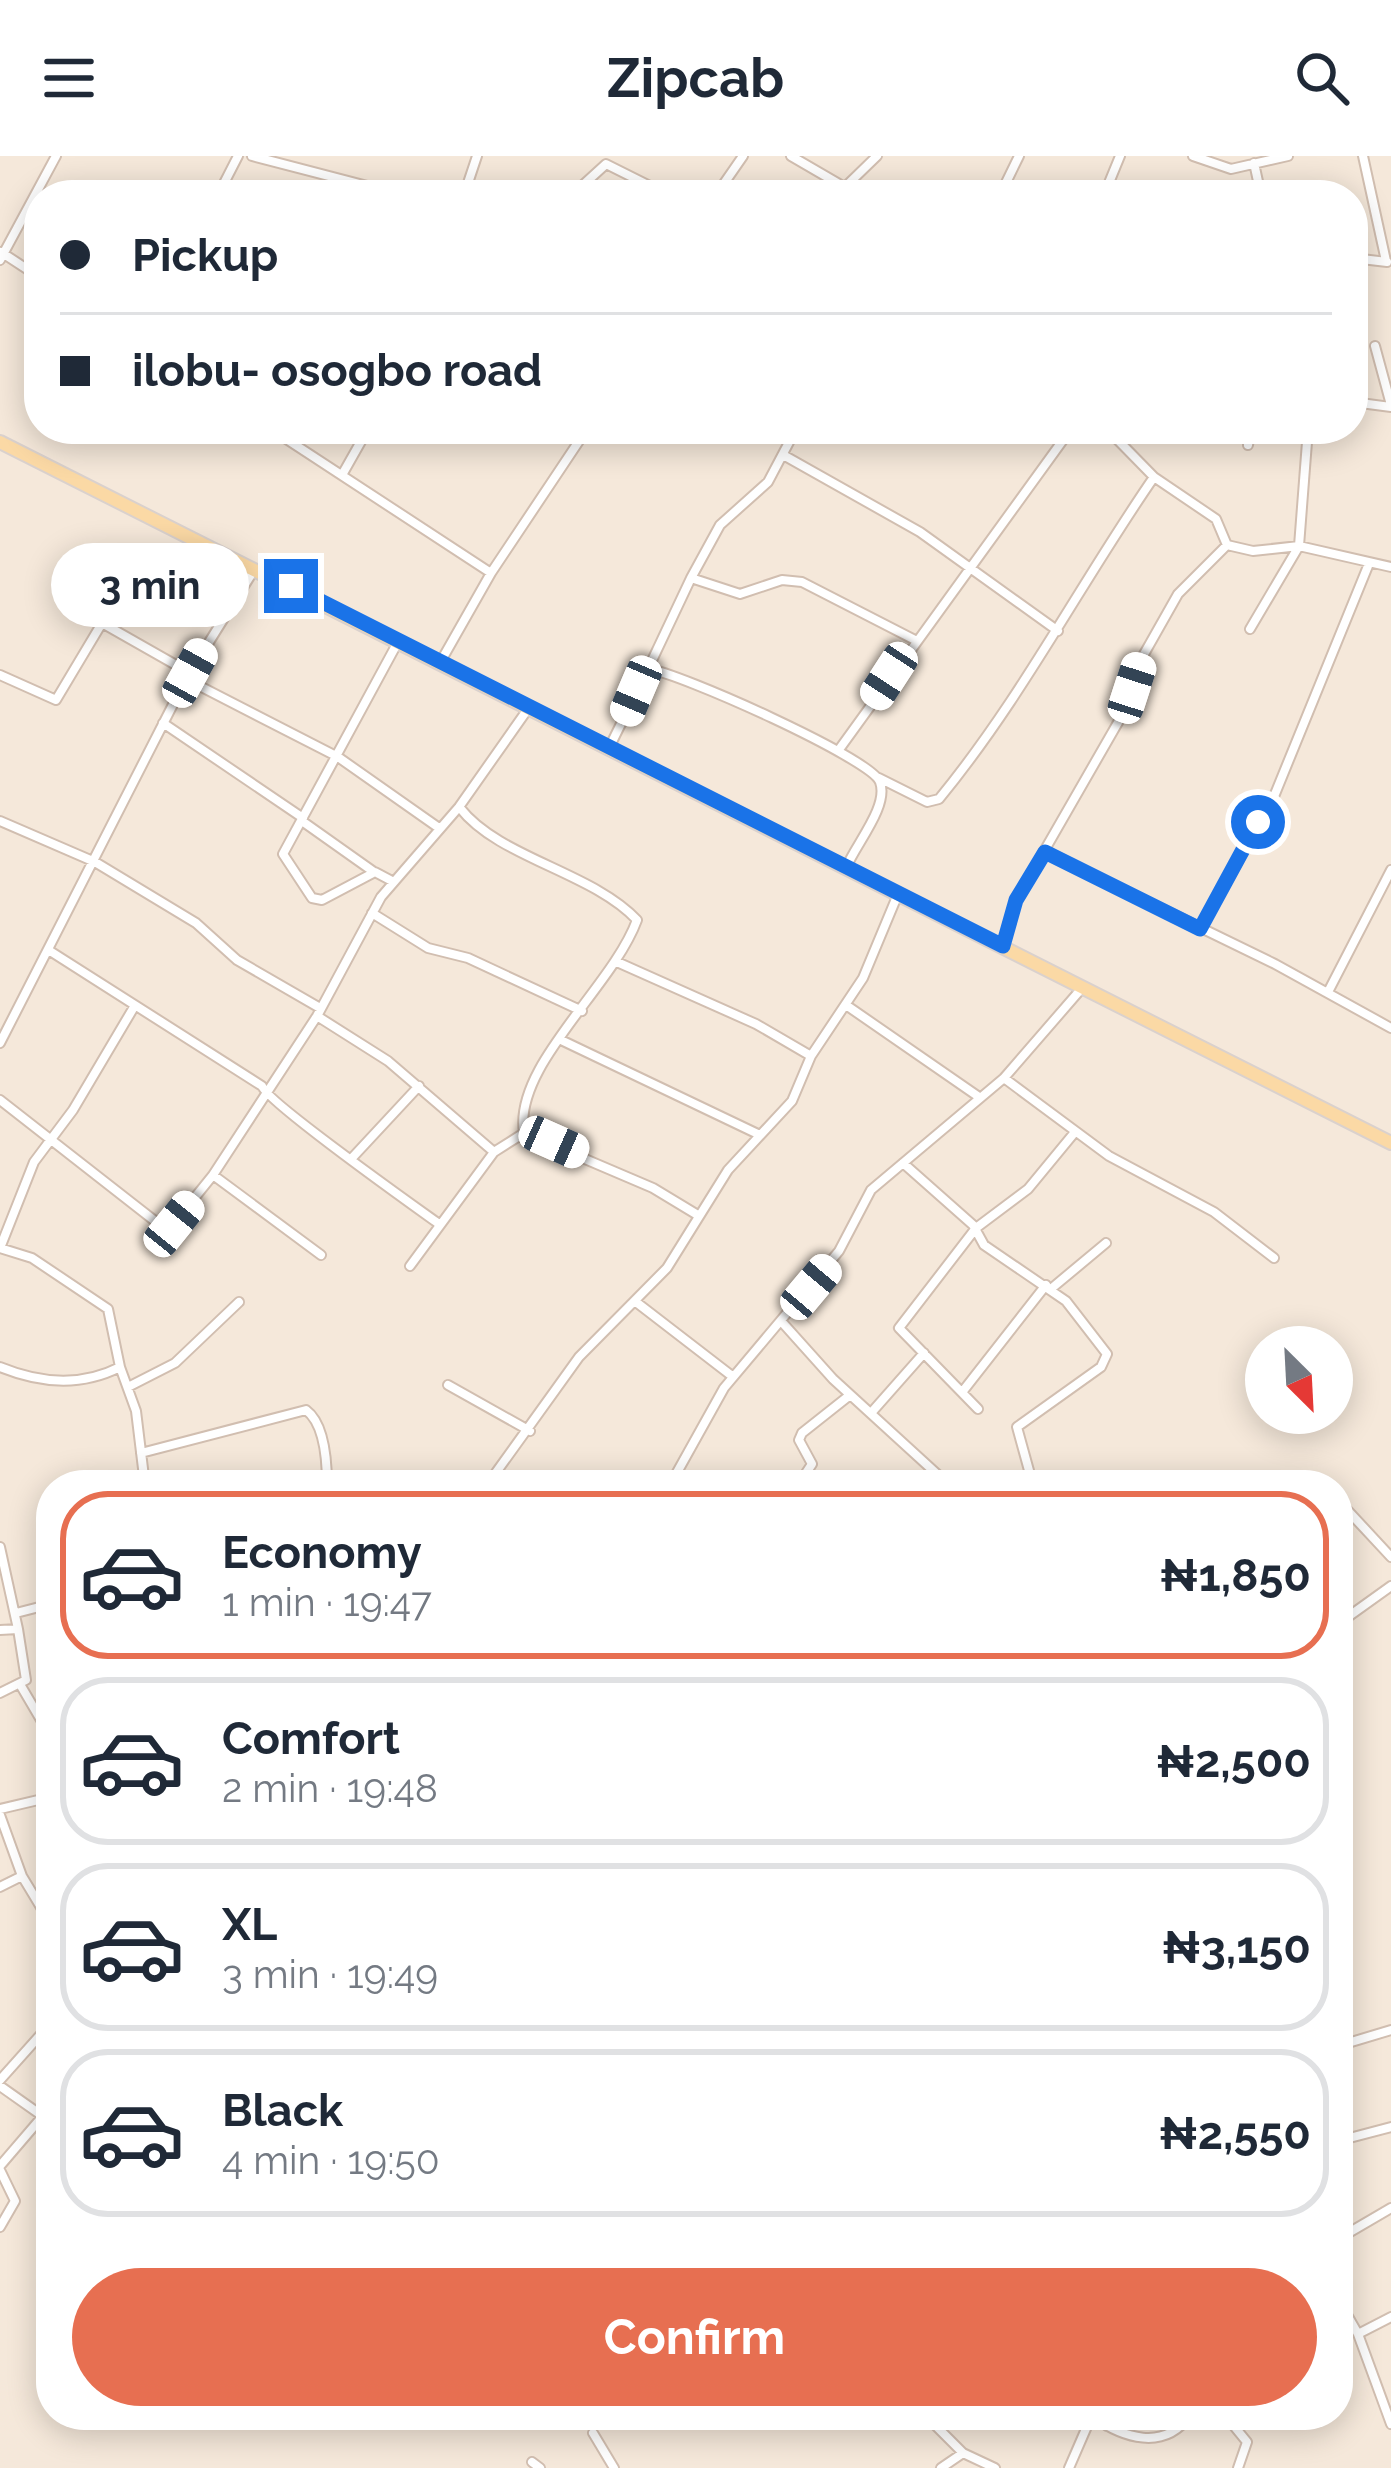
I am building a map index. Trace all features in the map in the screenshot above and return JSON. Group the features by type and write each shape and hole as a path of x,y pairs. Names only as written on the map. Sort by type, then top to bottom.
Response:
{"main road":[{"path":"0,442 531,705 1391,1143"}],"street":[{"path":"252,156 346,180"},
{"path":"293,166 298,156"},
{"path":"791,156 831,180"},
{"path":"852,180 878,156"},
{"path":"1193,156 1231,169 1288,156"},
{"path":"1363,156 1389,262"},
{"path":"1254,163 1258,180"},
{"path":"588,180 606,164 638,180"},
{"path":"1,255 24,214"},
{"path":"1375,346 1391,406"},
{"path":"294,444 490,573"},
{"path":"342,476 360,444"},
{"path":"441,661 490,573 577,444"},
{"path":"610,746 711,536 756,497 790,444"},
{"path":"838,751 1060,444"},
{"path":"1122,444 1154,476 1216,519 1227,545"},
{"path":"1250,629 1299,546 1307,444"},
{"path":"785,456 920,532 1058,631"},
{"path":"648,669 697,684 838,751 927,802 939,800 1008,711 1093,565 1154,476"},
{"path":"1227,545 1253,551 1299,546 1368,566 1391,567"},
{"path":"1003,946 1016,900 1124,712 1139,663 1178,594 1227,545"},
{"path":"1200,929 1273,799 1368,566"},
{"path":"0,1042 188,676 255,568"},
{"path":"691,578 740,594 788,579 802,582 917,641"},
{"path":"0,675 56,700 102,623 188,676 338,757 439,828"},
{"path":"375,872 322,900 312,898 283,854 399,640"},
{"path":"0,1100 166,1228 213,1175 318,1012 392,881 460,807 531,705"},
{"path":"163,723 392,881"},
{"path":"847,866 878,807 879,778"},
{"path":"460,807 484,832 633,915 636,923 617,962 526,1088 524,1133"},
{"path":"0,821 95,862 196,923 237,960 419,1086 494,1152"},
{"path":"1045,852 1391,1028"},
{"path":"1328,992 1391,869"},
{"path":"499,1470 579,1357 667,1268 696,1214 792,1101 811,1056 878,948 899,893"},
{"path":"372,913 428,948 468,958 582,1011"},
{"path":"50,951 262,1086 264,1095 439,1224"},
{"path":"617,962 756,1024 811,1056"},
{"path":"678,1470 731,1376 839,1251 871,1190 1004,1078 1083,986"},
{"path":"845,1005 979,1097"},
{"path":"134,1007 34,1162 0,1248 32,1258 108,1310 143,1470"},
{"path":"561,1040 760,1135"},
{"path":"1004,1078 1130,1170 1214,1212 1274,1258"},
{"path":"352,1158 419,1086"},
{"path":"978,1409 899,1328 976,1228 1028,1189 1075,1132"},
{"path":"410,1266 494,1152 524,1133"},
{"path":"524,1133 624,1174 696,1214"},
{"path":"903,1163 976,1228 992,1251 1048,1287 1087,1326 1108,1358 1017,1427 1029,1470"},
{"path":"213,1175 321,1255"},
{"path":"963,1391 1048,1287 1106,1244"},
{"path":"128,1387 175,1363 239,1302"},
{"path":"636,1302 731,1376"},
{"path":"781,1321 850,1394 933,1470"},
{"path":"872,1413 924,1353"},
{"path":"0,1367 58,1382 92,1378 120,1367"},
{"path":"448,1385 530,1431"},
{"path":"808,1470 812,1464 800,1440 802,1433 850,1394"},
{"path":"141,1453 306,1410 315,1418 325,1470"},
{"path":"1353,1516 1391,1557"},
{"path":"0,1547 26,1680 0,1693"},
{"path":"1353,1613 1391,1586"},
{"path":"16,1612 36,1607"},
{"path":"0,1630 18,1629"},
{"path":"21,1686 36,1712"},
{"path":"36,1801 0,1812 22,1876 36,1899"},
{"path":"0,1886 22,1876"},
{"path":"1353,2041 1391,2030"},
{"path":"36,2041 0,2083 36,2111"},
{"path":"1353,2137 1391,2126"},
{"path":"0,2227 15,2201 0,2168 36,2131"},
{"path":"1353,2230 1391,2208"},
{"path":"1358,2334 1391,2317"},
{"path":"1353,2325 1391,2425"},
{"path":"940,2430 963,2453 994,2468"},
{"path":"1069,2468 1085,2430"},
{"path":"1116,2430 1140,2440 1172,2430"},
{"path":"1237,2430 1247,2442 1238,2468"},
{"path":"593,2433 614,2468"},
{"path":"940,2468 963,2453"}],"shaded area":[{"path":"0,156 1391,156 1391,2468 0,2468"}],"route":[{"path":"291,586 1003,946 1016,900 1045,852 1200,929 1258,822"}]}
